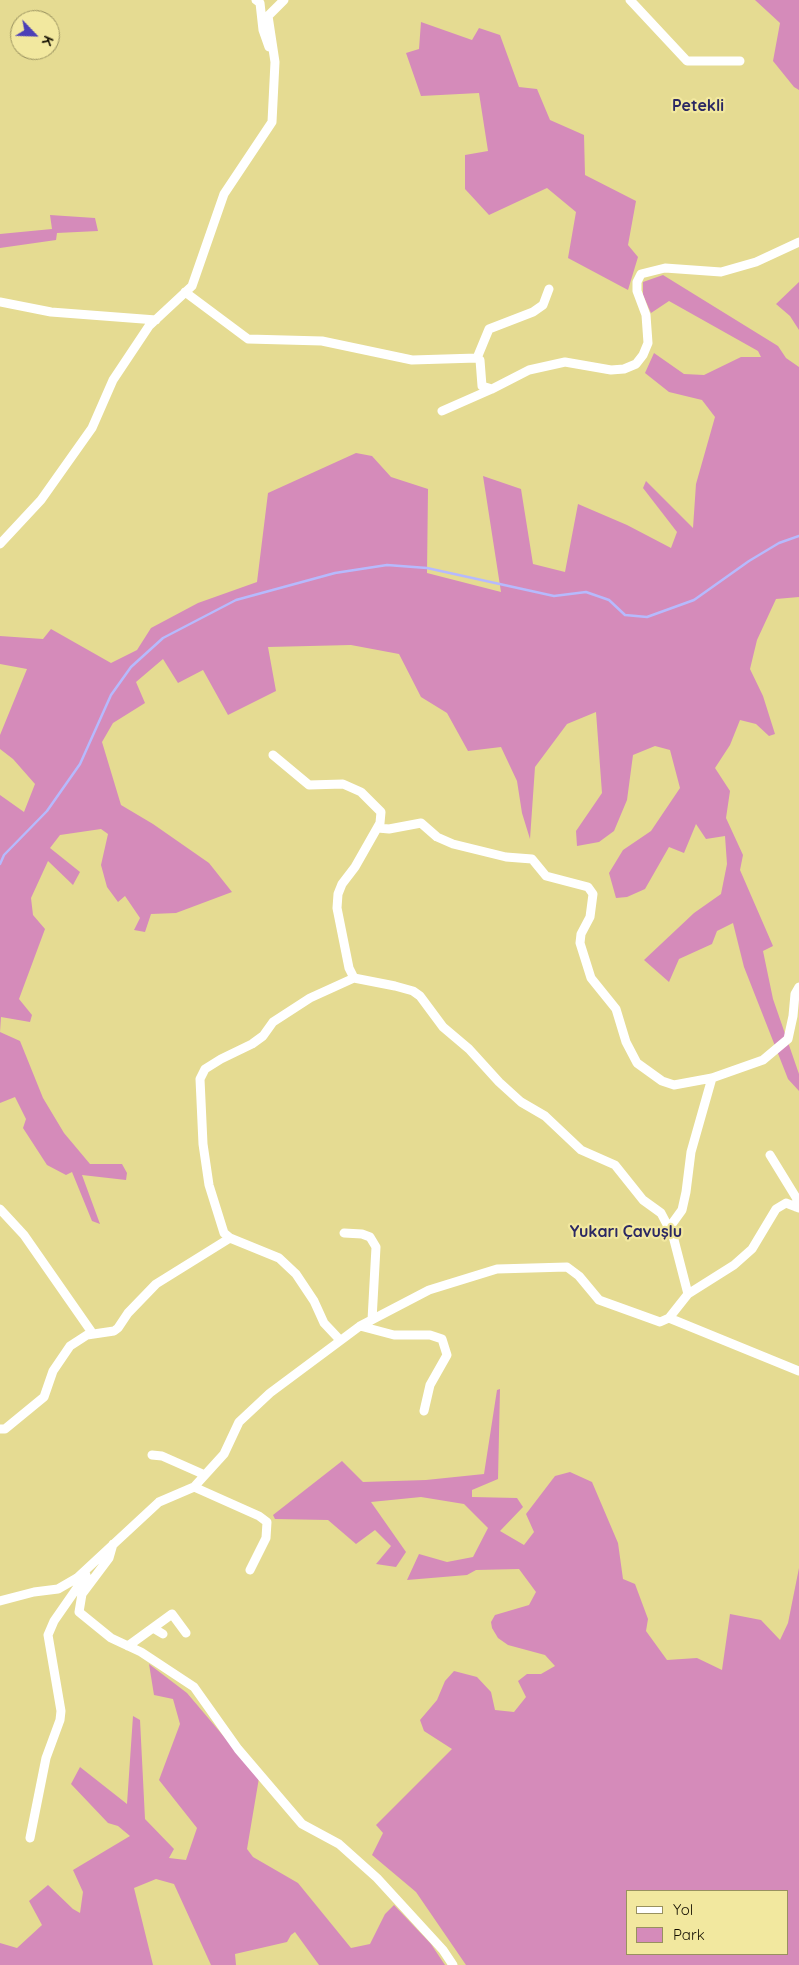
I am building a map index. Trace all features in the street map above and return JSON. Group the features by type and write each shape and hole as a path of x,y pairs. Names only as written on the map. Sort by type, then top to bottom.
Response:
{"street":[{"path":"256,0 260,3 266,43 274,55"},
{"path":"0,544 41,500 92,428 113,380 149,326 192,286 224,194 272,122 274,55 268,16 284,0"},
{"path":"630,0 687,61 740,62"},
{"path":"442,411 529,370 565,362 611,370 624,369 636,364 643,355 648,343 646,315 637,291 637,282 642,274 665,268 721,272 756,262 799,242"},
{"path":"477,358 489,329 533,312 543,305 549,289"},
{"path":"186,292 248,340 322,341 412,360 477,358"},
{"path":"0,302 51,312 156,320"},
{"path":"477,358 480,360 482,386 492,389"},
{"path":"273,755 309,785 343,784 360,792 381,812 378,828 338,894 338,908 349,968 354,978"},
{"path":"378,828 389,829 421,823 437,837 453,844 506,857 532,859 546,876 588,887 593,894 590,917 581,934 580,943 591,978 616,1009 626,1042 637,1063 662,1081 674,1085 712,1078 763,1060 788,1039 794,1016 795,994 799,987"},
{"path":"340,1340 324,1323 314,1301 296,1274 279,1258 230,1238 224,1233 209,1186 203,1144 200,1079 205,1069 221,1058 252,1044 281,1017 310,998 354,978 395,986 413,991 420,996 443,1027 469,1049 499,1082 521,1102 545,1116 581,1150 614,1165 643,1200 661,1213 674,1236 688,1294"},
{"path":"669,1228 682,1210 691,1152 712,1078"},
{"path":"0,1601 34,1592 58,1589 77,1578 159,1502 194,1487 224,1454 239,1422 270,1393 360,1326 429,1290 497,1268 567,1267 579,1276 599,1300 660,1322 670,1318 688,1294 734,1265 752,1249 776,1209 786,1203 798,1208 797,1199 770,1155"},
{"path":"0,1209 24,1235 93,1334"},
{"path":"344,1233 362,1234 370,1237 376,1247 372,1320"},
{"path":"0,1429 6,1429 36,1406 44,1397 53,1371 70,1346 87,1335 114,1331 128,1313 156,1284 230,1238"},
{"path":"670,1318 799,1371"},
{"path":"360,1326 394,1336 430,1336 442,1339 446,1355 430,1385 424,1411"},
{"path":"152,1455 162,1456 205,1475"},
{"path":"194,1487 258,1516 267,1522 266,1538 250,1570"},
{"path":"113,1544 110,1558 82,1594 79,1612 111,1638 141,1652 194,1687 238,1749 302,1824 339,1844 378,1878 443,1950 453,1965"},
{"path":"30,1838 46,1758 60,1720 61,1711 48,1635 54,1621 96,1561"},
{"path":"128,1646 172,1614 186,1634"},
{"path":"153,1628 163,1634"}],"green space":[{"path":"755,0 799,0 799,90 794,87 773,61 780,23"},
{"path":"421,22 472,40 479,28 500,35 519,87 537,89 550,120 584,135 585,175 636,201 628,245 638,257 628,290 568,258 576,212 547,188 489,215 465,189 465,155 488,151 479,93 421,96 406,53 419,49"},
{"path":"50,215 95,218 98,231 57,233 56,240 0,248 0,234 52,229"},
{"path":"663,275 778,346 786,358 799,367 799,597 776,599 757,640 750,669 763,696 775,734 769,736 756,724 740,720 730,745 715,768 730,791 726,818 743,855 740,870 773,946 763,951 773,999 799,1074 799,1091 788,1079 744,967 733,923 717,931 712,944 679,959 669,982 644,960 694,913 721,894 727,864 725,836 706,839 696,824 684,853 669,847 645,889 627,897 616,898 609,873 623,850 651,831 680,788 670,750 655,746 633,755 627,800 614,831 599,842 577,846 576,831 602,793 596,712 567,724 535,767 530,839 522,813 517,781 501,747 468,751 447,713 421,697 399,654 351,645 268,647 276,691 228,715 203,670 178,683 163,659 136,682 145,703 113,723 102,742 121,805 153,824 209,863 232,892 176,913 151,914 145,932 134,930 140,918 125,896 118,902 107,887 101,865 108,834 101,829 60,835 50,848 80,872 73,885 48,861 31,898 33,915 45,929 19,999 32,1015 30,1022 1,1017 0,1032 0,795 24,812 35,784 13,759 0,749 0,735 27,669 0,664 0,636 43,639 51,629 111,663 137,650 151,628 198,603 257,582 268,493 356,453 372,456 391,477 428,489 427,573 501,592 483,476 521,489 533,564 565,572 578,504 627,525 671,548 677,532 643,488 646,481 693,528 696,484 715,417 702,400 669,392 645,373 654,353 684,374 704,375 741,357 761,357 758,351 669,301 651,313 643,295 643,282"},
{"path":"799,282 799,330 790,316 776,304"},
{"path":"0,1032 20,1041 43,1098 64,1133 90,1164 122,1164 127,1173 126,1180 82,1175 100,1224 92,1221 72,1172 66,1175 47,1165 23,1128 26,1119 15,1097 0,1103"},
{"path":"500,1389 498,1479 472,1490 472,1497 517,1498 523,1507 500,1531 524,1545 534,1532 526,1514 555,1476 570,1472 592,1482 618,1543 623,1579 635,1584 648,1619 646,1631 667,1660 697,1658 722,1670 730,1614 761,1620 780,1640 788,1623 799,1568 799,1965 466,1965 416,1892 372,1855 383,1833 376,1825 452,1749 424,1731 420,1720 437,1700 445,1681 454,1671 477,1677 491,1692 495,1710 514,1712 526,1697 518,1681 527,1674 541,1674 555,1666 545,1655 508,1645 498,1638 492,1628 491,1622 495,1615 529,1605 536,1592 519,1569 476,1570 467,1575 407,1580 419,1554 447,1562 473,1557 488,1528 464,1504 421,1497 371,1502 406,1552 396,1567 376,1564 391,1546 375,1530 356,1544 328,1520 275,1519 273,1515 342,1461 363,1482 426,1480 484,1474 497,1390"},
{"path":"149,1664 187,1693 259,1778 247,1849 253,1857 298,1883 351,1948 370,1944 385,1914 394,1905 431,1944 445,1965 319,1965 295,1932 287,1942 235,1954 236,1965 211,1965 174,1884 156,1879 134,1888 153,1965 0,1965 0,1943 17,1948 42,1925 29,1901 48,1885 73,1909 80,1913 83,1892 73,1870 130,1836 118,1826 108,1823 71,1784 80,1767 127,1804 133,1716 140,1720 145,1819 174,1849 169,1858 186,1860 197,1828 159,1780 180,1724 173,1699 154,1695"}],"waterway":[{"path":"0,864 4,855 47,811 80,764 111,695 131,667 163,638 236,600 335,573 387,565 427,568 554,596 586,592 609,600 625,615 647,617 694,600 749,561 779,543 799,536"}],"district":[{"name":"Petekli","path":"698,106"},
{"name":"Yukarı Çavuşlu","path":"626,1232"}]}
